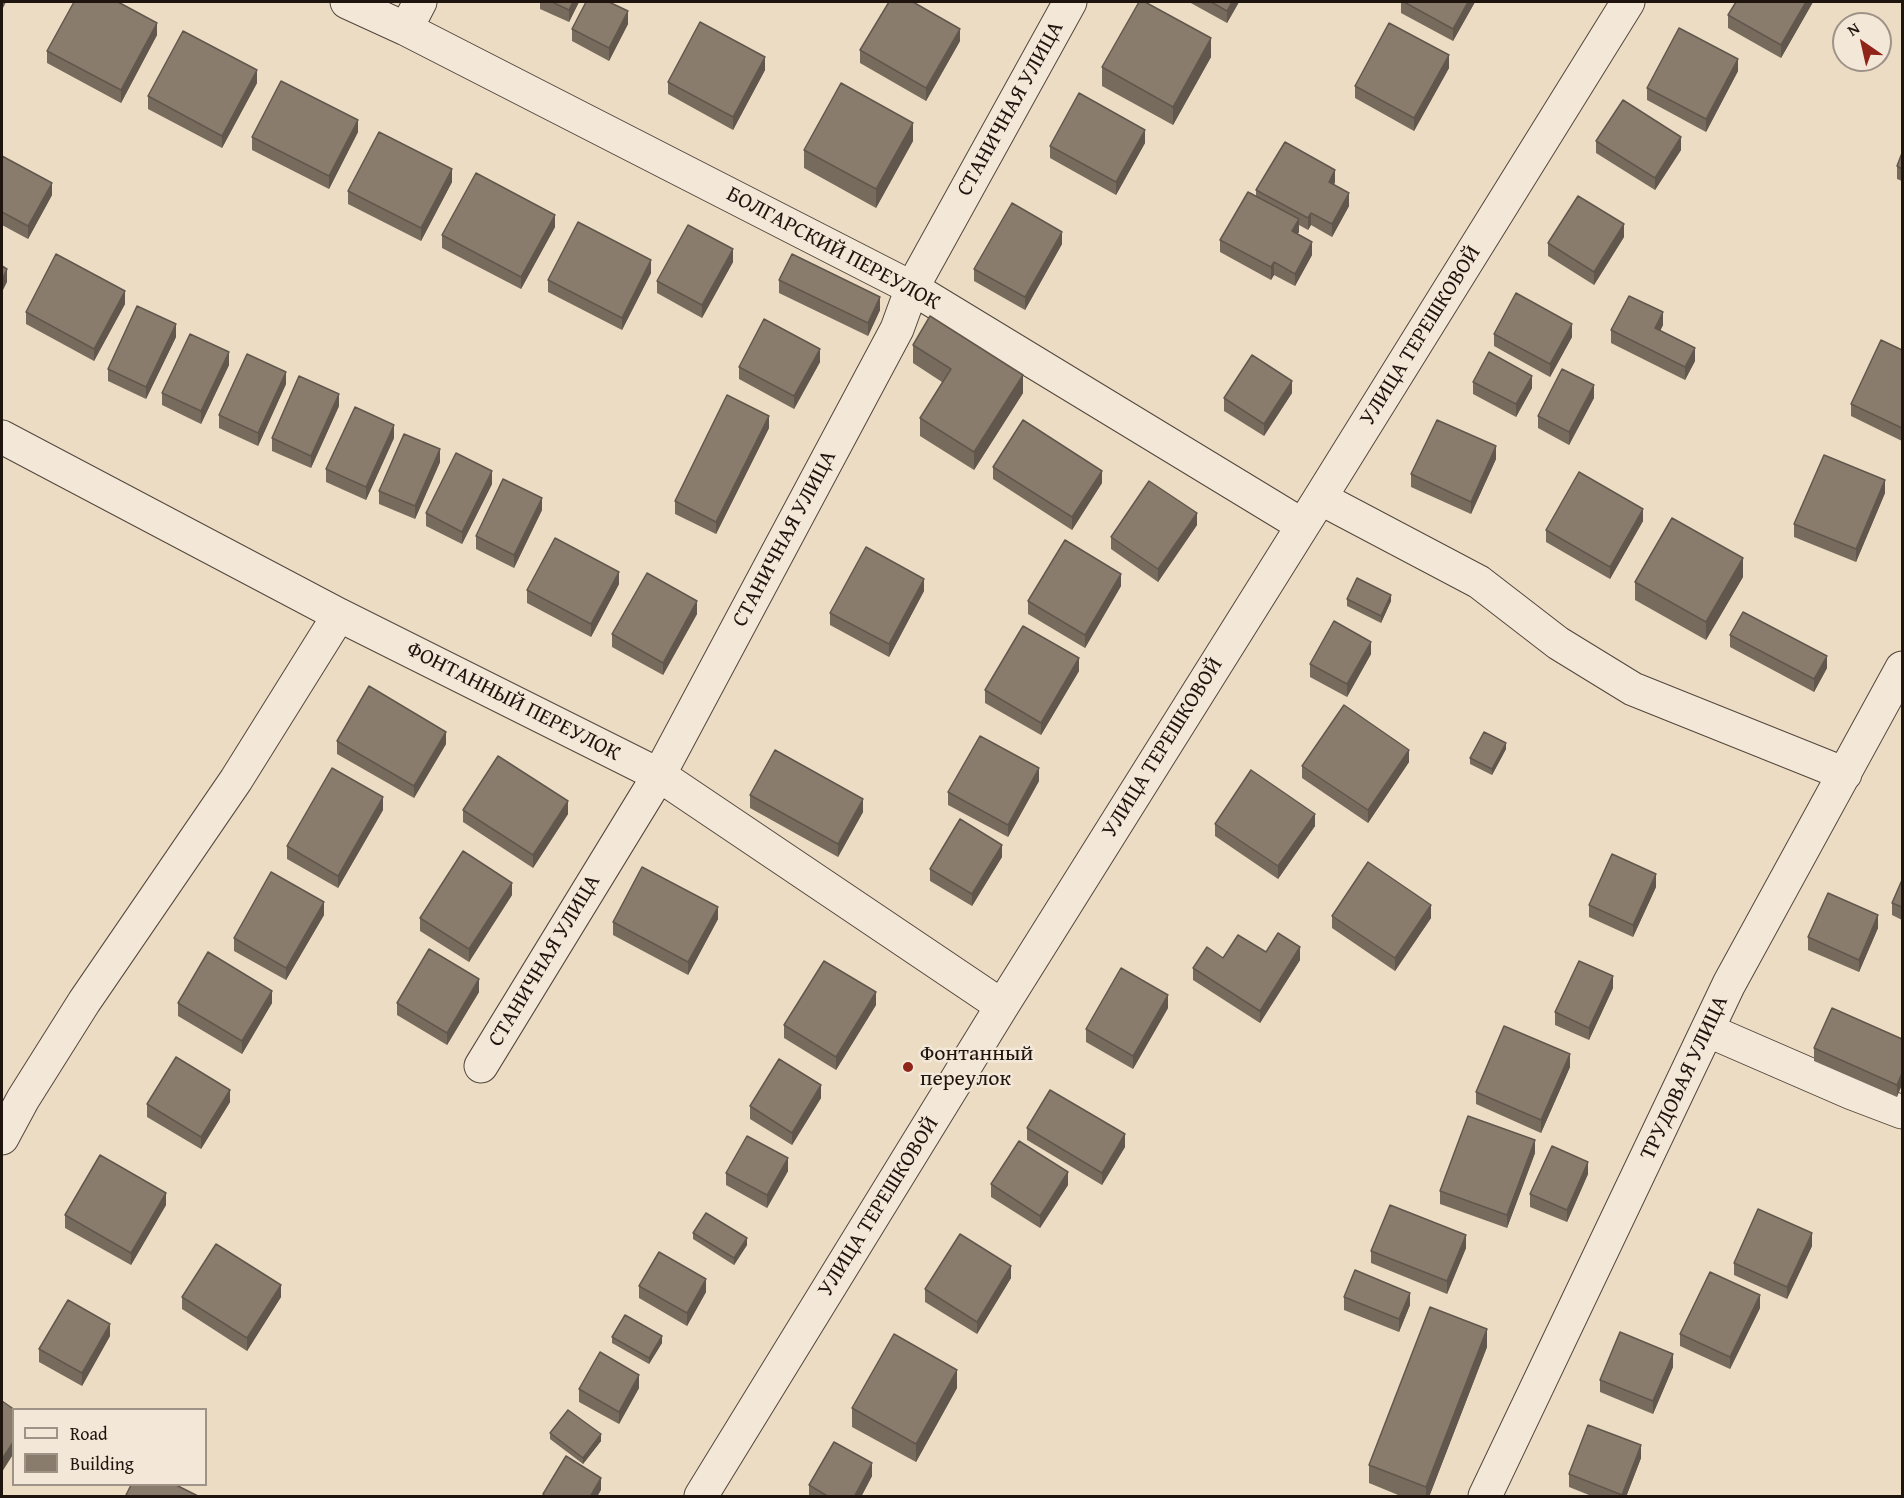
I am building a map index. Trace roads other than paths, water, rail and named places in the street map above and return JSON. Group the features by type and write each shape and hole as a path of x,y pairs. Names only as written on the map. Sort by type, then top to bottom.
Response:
{"street":[{"name":"БОЛГАРСКИЙ ПЕРЕУЛОК","path":"347,2 413,15 912,288 1302,525"},
{"name":"СТАНИЧНАЯ УЛИЦА","path":"482,1066 659,775 897,329 912,288 1070,2"},
{"name":"УЛИЦА ТЕРЕШКОВОЙ","path":"701,1497 1002,1006 1628,2"},
{"name":"ФОНТАННЫЙ ПЕРЕУЛОК","path":"2,437 339,615 659,775 1002,1006"},
{"path":"1320,498 1479,582 1558,643 1634,688 1845,774"},
{"path":"2,1138 12,1094 84,1002 236,780 339,615"},
{"name":"ТРУДОВАЯ УЛИЦА","path":"1485,1497 1739,966 1902,668"},
{"path":"1707,1030 1902,1112"}],"place":[{"name":"Фонтанный переулок","path":"908,1067"}]}
